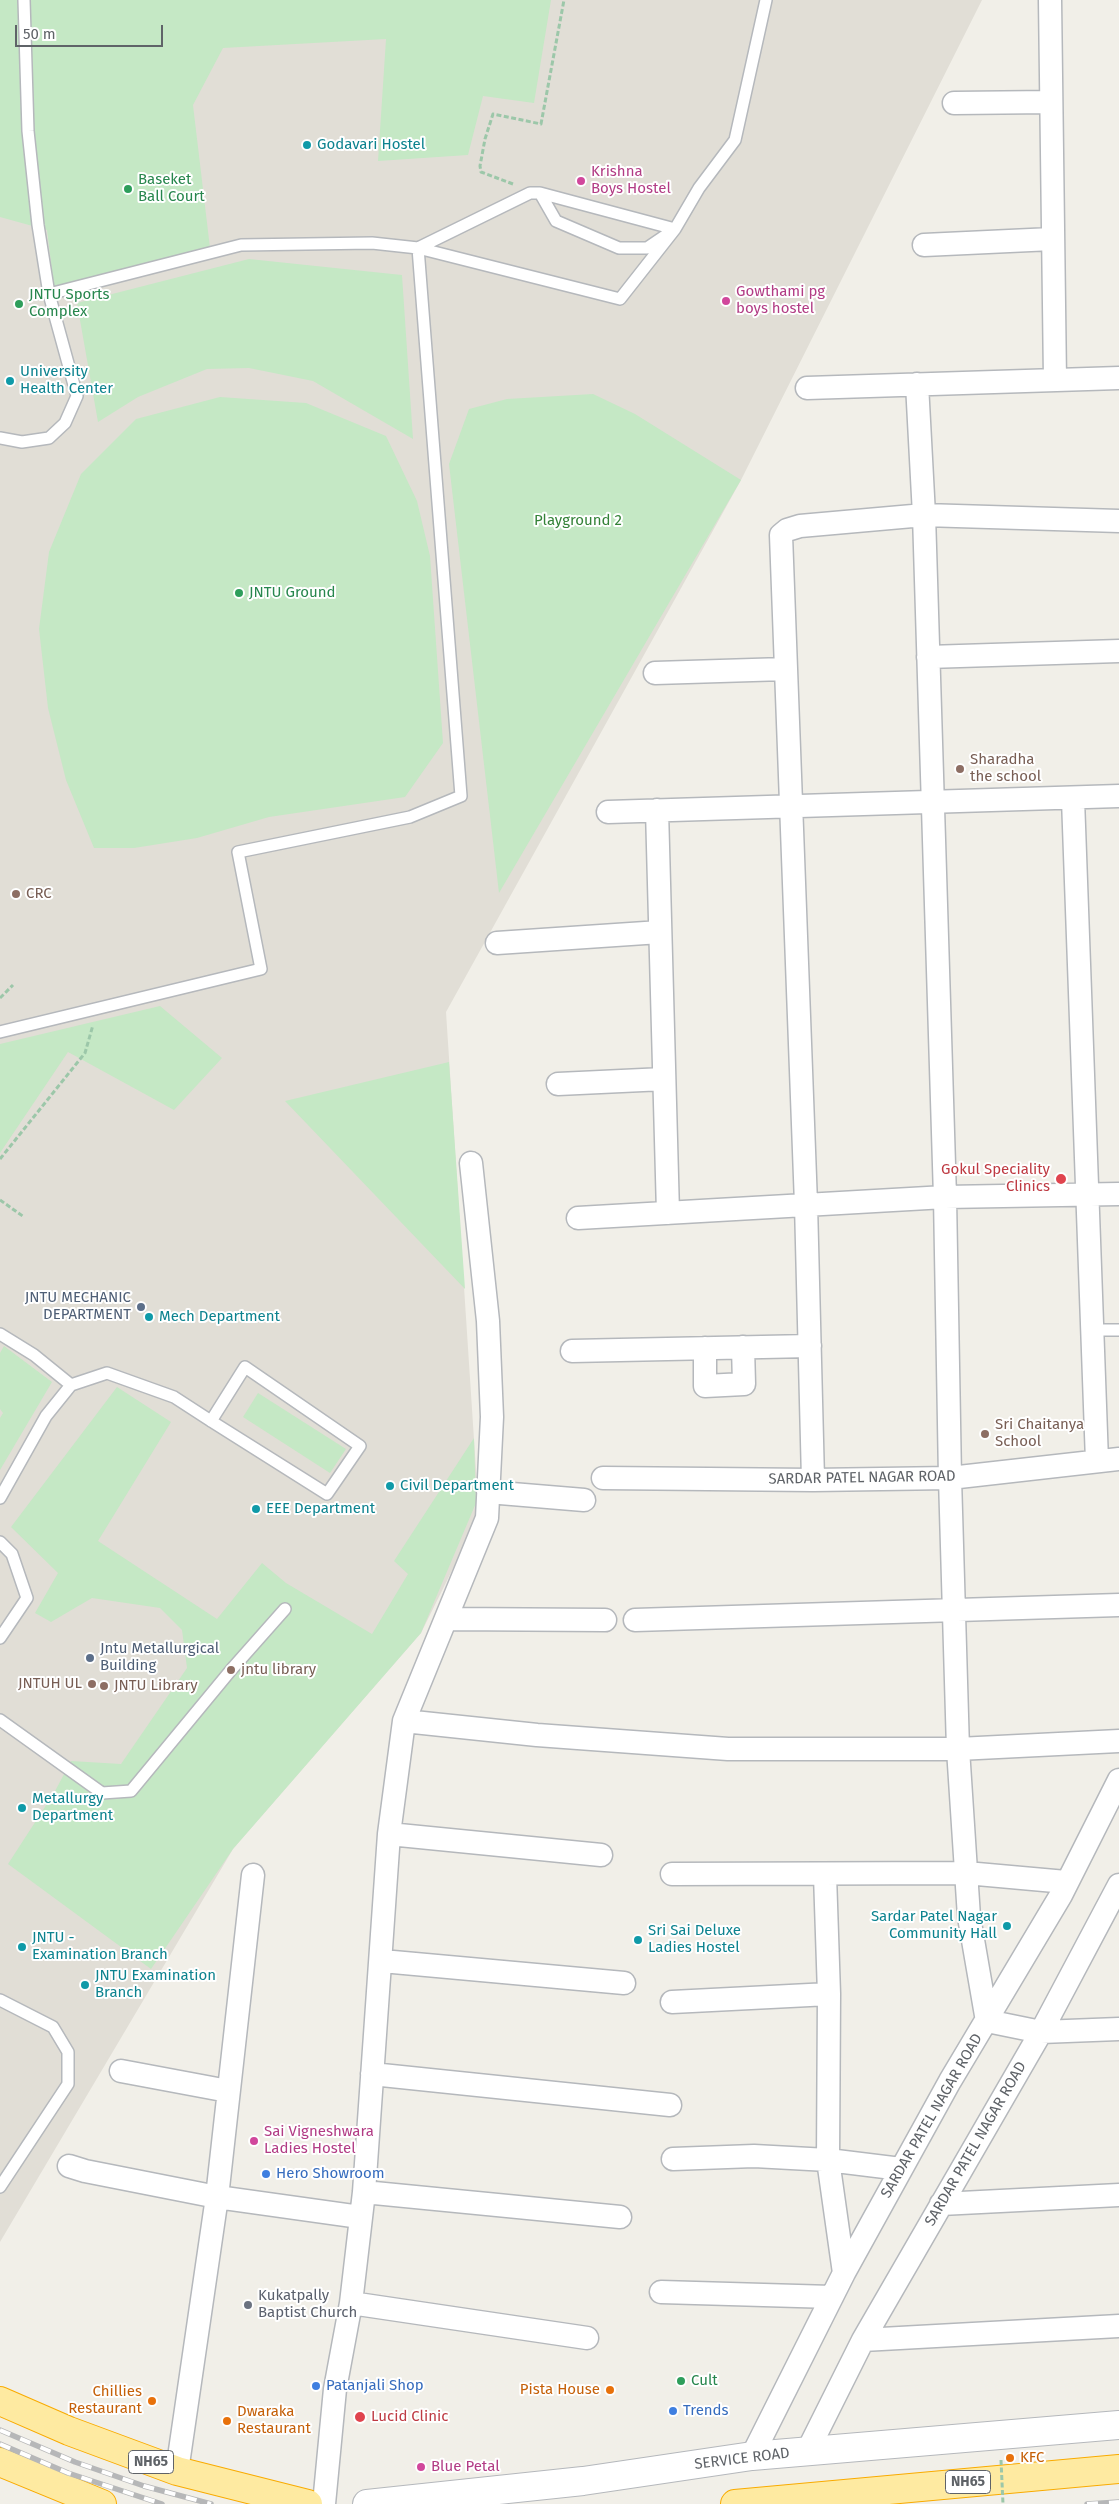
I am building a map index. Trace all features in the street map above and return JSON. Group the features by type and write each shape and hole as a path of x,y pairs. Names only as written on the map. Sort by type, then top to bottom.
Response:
{"highway":[{"name":"NH65","path":"0,2401 69,2431 177,2472 308,2504"},
{"path":"0,2462 102,2504"},
{"name":"NH65","path":"735,2504 1119,2469"}],"street":[{"path":"1050,0 1055,380"},
{"path":"954,104 1051,102"},
{"path":"924,244 1052,239"},
{"path":"807,388 1119,378"},
{"path":"918,384 924,515 945,1197 950,1478 958,1749 969,1917 987,2021 1041,2032 1119,2029"},
{"path":"814,1480 806,1204 781,535 787,530 800,526 924,515 1119,521"},
{"path":"928,657 1119,651"},
{"path":"655,673 785,669"},
{"path":"608,812 932,801 1074,799 1119,796"},
{"path":"1074,799 1097,1460"},
{"path":"657,810 668,1213"},
{"path":"497,943 660,932"},
{"path":"558,1084 664,1079"},
{"path":"324,2504 335,2389 351,2303 364,2192 390,1834 404,1721 487,1518 492,1417 488,1321 471,1163"},
{"path":"578,1218 945,1197 1119,1194"},
{"path":"572,1351 810,1346"},
{"path":"706,1348 705,1386 744,1384 743,1347"},
{"name":"SARDAR PATEL NAGAR ROAD","path":"603,1478 814,1480 950,1478 1119,1459"},
{"path":"488,1492 584,1500"},
{"path":"636,1620 1119,1605"},
{"path":"447,1619 605,1620"},
{"path":"404,1721 547,1735 728,1749 958,1749 1119,1741"},
{"name":"SARDAR PATEL NAGAR ROAD","path":"752,2456 844,2273 901,2169 1061,1895 1119,1780"},
{"path":"390,1834 601,1855"},
{"path":"672,1874 825,1875 966,1873 1066,1882"},
{"path":"177,2472 218,2197 228,2091 253,1875"},
{"path":"825,1875 829,1994 828,2160 844,2273"},
{"name":"SARDAR PATEL NAGAR ROAD","path":"807,2452 863,2340 1041,2032 1119,1885"},
{"path":"382,1961 624,1983"},
{"path":"672,2002 829,1994"},
{"path":"121,2071 228,2091"},
{"path":"372,2074 670,2105"},
{"path":"673,2159 754,2156 828,2160 901,2169"},
{"path":"69,2166 85,2171 218,2197 360,2217"},
{"path":"364,2192 620,2217"},
{"path":"941,2204 1119,2195"},
{"path":"661,2292 832,2297"},
{"path":"351,2303 587,2338"},
{"path":"863,2340 1119,2326"},
{"name":"SERVICE ROAD","path":"366,2504 583,2481 752,2456 1119,2425"}],"lane":[{"path":"0,438 22,442 49,438 65,423 77,396 49,294 38,225 28,131 24,0"},
{"path":"49,294 241,245 372,243 418,248 620,300 675,229 699,188 735,140 766,0"},
{"path":"418,248 535,193 675,229"},
{"path":"535,193 556,221 618,248 647,248 675,229"},
{"path":"0,1032 261,969 238,852 410,817 461,796 418,248"},
{"path":"1092,1330 1119,1330"},
{"path":"0,1334 34,1355 71,1385"},
{"path":"0,1498 46,1416 71,1385 107,1373 174,1397 211,1421 327,1494 360,1446 245,1367 211,1421"},
{"path":"0,1542 12,1554 27,1598 0,1638"},
{"path":"0,1720 102,1792 120,1793 131,1791 285,1608"},
{"path":"0,2000 53,2027 68,2052 68,2084 0,2187"}],"path":[{"path":"535,193 485,174 480,166 493,114 541,124 564,0"},
{"path":"0,998 14,984"},
{"path":"0,1160 85,1053 97,1010"},
{"path":"0,1200 24,1217"},
{"path":"1001,2460 1003,2504"}],"shaded area":[{"path":"0,0 982,0 741,480 446,1012 479,1516 421,1633 233,1849 0,2242"}],"green space":[{"path":"0,0 551,0 534,103 483,96 468,155 378,161 386,39 223,48 193,105 210,248 54,287 47,230 0,217"},
{"path":"249,259 402,275 413,439 313,381 249,368 207,369 138,397 98,422 77,303"},
{"name":"Playground 2","path":"593,394 635,414 741,480 499,893 449,464 469,409 507,399"},
{"name":"JNTU Ground","path":"220,397 306,403 386,436 417,501 430,556 443,743 405,797 269,817 197,838 134,848 94,848 66,780 48,708 39,629 49,552 81,474 136,419"},
{"path":"160,1006 222,1058 174,1110 68,1052 0,1153 0,1044"},
{"path":"449,1062 465,1289 285,1101"},
{"path":"4,1346 52,1382 0,1470 0,1418 3,1413 0,1409 0,1353"},
{"path":"117,1387 171,1422 98,1541 217,1619 262,1563 286,1583 372,1634 408,1574 394,1561 474,1438 476,1503 421,1633 233,1849 151,1969 8,1864 54,1793 71,1761 121,1764 187,1668 182,1630 160,1608 92,1598 51,1622 35,1613 58,1573 11,1527"},
{"path":"258,1393 346,1449 330,1473 243,1417"}],"railway":[{"path":"0,2430 75,2462 144,2486 211,2504"},
{"path":"0,2444 68,2473 162,2504"},
{"path":"1087,2504 1119,2502"}],"place":[{"name":"Godavari Hostel","path":"307,145"},
{"name":"Krishna Boys Hostel","path":"581,181"},
{"name":"Baseket Ball Court","path":"128,189"},
{"name":"Gowthami pg boys hostel","path":"726,301"},
{"name":"JNTU Sports Complex","path":"19,304"},
{"name":"University Health Center","path":"10,381"},
{"name":"JNTU Ground","path":"239,593"},
{"name":"Sharadha the school","path":"960,769"},
{"name":"CRC","path":"16,894"},
{"name":"Gokul Speciality Clinics","path":"1061,1179"},
{"name":"JNTU MECHANIC DEPARTMENT","path":"141,1307"},
{"name":"Mech Department","path":"149,1317"},
{"name":"Sri Chaitanya School","path":"985,1434"},
{"name":"Civil Department","path":"390,1486"},
{"name":"EEE Department","path":"256,1509"},
{"name":"Jntu Metallurgical Building","path":"90,1658"},
{"name":"jntu library","path":"231,1670"},
{"name":"JNTUH UL","path":"92,1684"},
{"name":"JNTU Library","path":"104,1686"},
{"name":"Metallurgy Department","path":"22,1808"},
{"name":"Sardar Patel Nagar Community Hall","path":"1007,1926"},
{"name":"Sri Sai Deluxe Ladies Hostel","path":"638,1940"},
{"name":"JNTU - Examination Branch","path":"22,1947"},
{"name":"JNTU Examination Branch","path":"85,1985"},
{"name":"Sai Vigneshwara Ladies Hostel","path":"254,2141"},
{"name":"Hero Showroom","path":"266,2174"},
{"name":"Kukatpally Baptist Church","path":"248,2305"},
{"name":"Cult","path":"681,2381"},
{"name":"Patanjali Shop","path":"316,2386"},
{"name":"Pista House","path":"610,2390"},
{"name":"Chillies Restaurant","path":"152,2401"},
{"name":"Trends","path":"673,2411"},
{"name":"Lucid Clinic","path":"360,2417"},
{"name":"Dwaraka Restaurant","path":"227,2421"},
{"name":"KFC","path":"1010,2458"},
{"name":"Blue Petal","path":"421,2467"}]}
